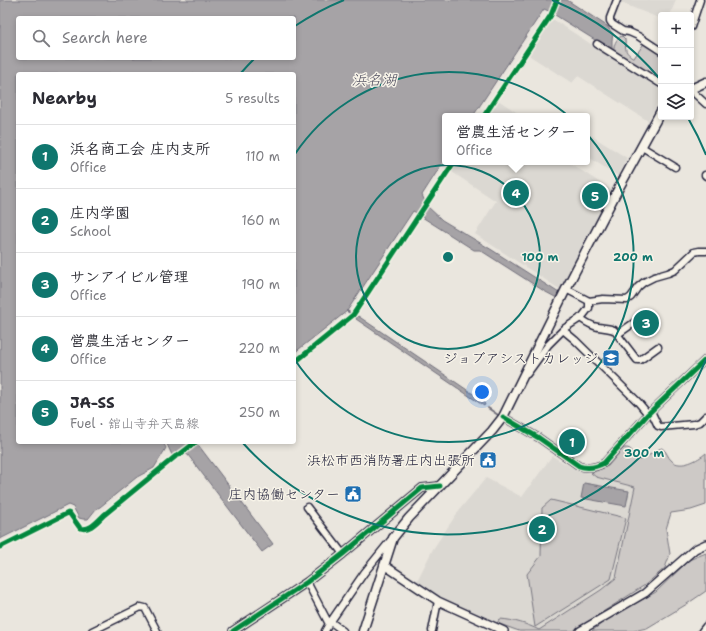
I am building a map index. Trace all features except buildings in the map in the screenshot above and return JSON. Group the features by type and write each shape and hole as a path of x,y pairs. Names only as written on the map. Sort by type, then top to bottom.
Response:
{"main road":[{"path":"694,88 706,82"},
{"path":"363,631 393,538 404,523 492,431 503,417 522,377 539,351 566,289 658,118"}],"street":[{"path":"617,0 610,18 612,24 623,31 638,36 658,49"},
{"path":"694,18 700,0"},
{"path":"597,44 658,82"},
{"path":"694,92 706,104"},
{"path":"642,147 675,167"},
{"path":"566,289 589,301 603,299 627,300 644,282 675,270 694,252 706,251"},
{"path":"539,351 548,345 563,330 580,318 589,308 589,301"},
{"path":"580,318 588,324 612,329 618,334 637,360 640,360 658,346"},
{"path":"618,334 638,320"},
{"path":"563,330 650,412 660,428 694,424 700,422 706,416"},
{"path":"503,417 539,438 579,466 589,468 599,466 604,463 650,412 706,359"},
{"path":"233,631 307,582 422,488 440,486"},
{"path":"307,507 343,554"},
{"path":"325,631 364,573 393,538"},
{"path":"581,631 645,593 695,549 706,544"},
{"path":"384,565 438,601 504,631"},
{"path":"307,582 330,623 343,631"},
{"path":"432,631 438,601"},
{"path":"92,631 141,607 145,608 157,631"},
{"path":"702,631 706,626"}],"shaded area":[{"path":"619,0 676,0 671,12 658,12 658,18 619,2"},
{"path":"551,18 658,88 658,103 648,121 578,76 572,83 527,54"},
{"path":"622,36 625,39 627,52 634,58 645,42 658,51 658,80 614,52 615,42"},
{"path":"498,100 518,113 490,113"},
{"path":"590,135 627,158 618,176 590,158"},
{"path":"456,165 573,165 613,191 561,290 475,234 496,201 452,172"},
{"path":"624,448 630,449 639,460 662,448 672,461 680,464 694,461 706,453 706,505 691,510 671,513 666,529 670,554 665,568 645,585 573,631 519,631 497,623 500,619 510,620 539,630 601,590 616,578 635,487 596,477 591,473 608,466"},
{"path":"552,456 578,471 591,473 612,461 645,492 613,588 590,621 568,631 514,631 454,604 416,583 433,549 460,509 486,478 522,497"},
{"path":"551,500 626,518 611,579 535,627 527,574 541,556 542,508"},
{"path":"706,553 706,591 687,604 647,628 633,631 592,631 607,619 656,592 689,560"}],"water":[{"name":"浜名湖","path":"0,0 567,0 607,26 613,34 611,50 544,9 475,113 442,113 442,164 422,195 427,206 442,220 559,293 557,298 480,250 474,250 422,217 421,214 413,211 347,311 296,351 296,72 16,72 16,444 164,444 166,448 154,468 137,477 96,509 88,519 79,518 73,507 68,505 0,539"},
{"path":"358,316 479,398 485,404 484,406 356,319"},
{"path":"167,444 198,444 273,544 262,552 188,455 177,452 172,455"},
{"path":"584,483 629,491 626,506 581,498"}],"waterway":[{"path":"488,408 498,415"}],"cycle path":[{"path":"486,113 551,15 557,0"},
{"path":"296,361 353,315 452,165"},
{"path":"503,417 539,438 579,466 585,468 595,467 604,463 648,414 706,359"},
{"path":"0,547 68,513 80,528 83,529 95,524 176,456 193,444"},
{"path":"233,631 307,582 422,488 440,486"}],"place":[{"name":"営農生活センター","path":"516,193"},
{"name":"JA-SS","path":"595,196"},
{"name":"サンアイビル管理","path":"646,323"},
{"name":"ジョブアシストカレッジ","path":"611,358"},
{"name":"浜名商工会 庄内支所","path":"572,442"},
{"name":"浜松市西消防署庄内出張所","path":"488,460"},
{"name":"庄内協働センター","path":"353,494"},
{"name":"庄内学園","path":"542,529"}]}
